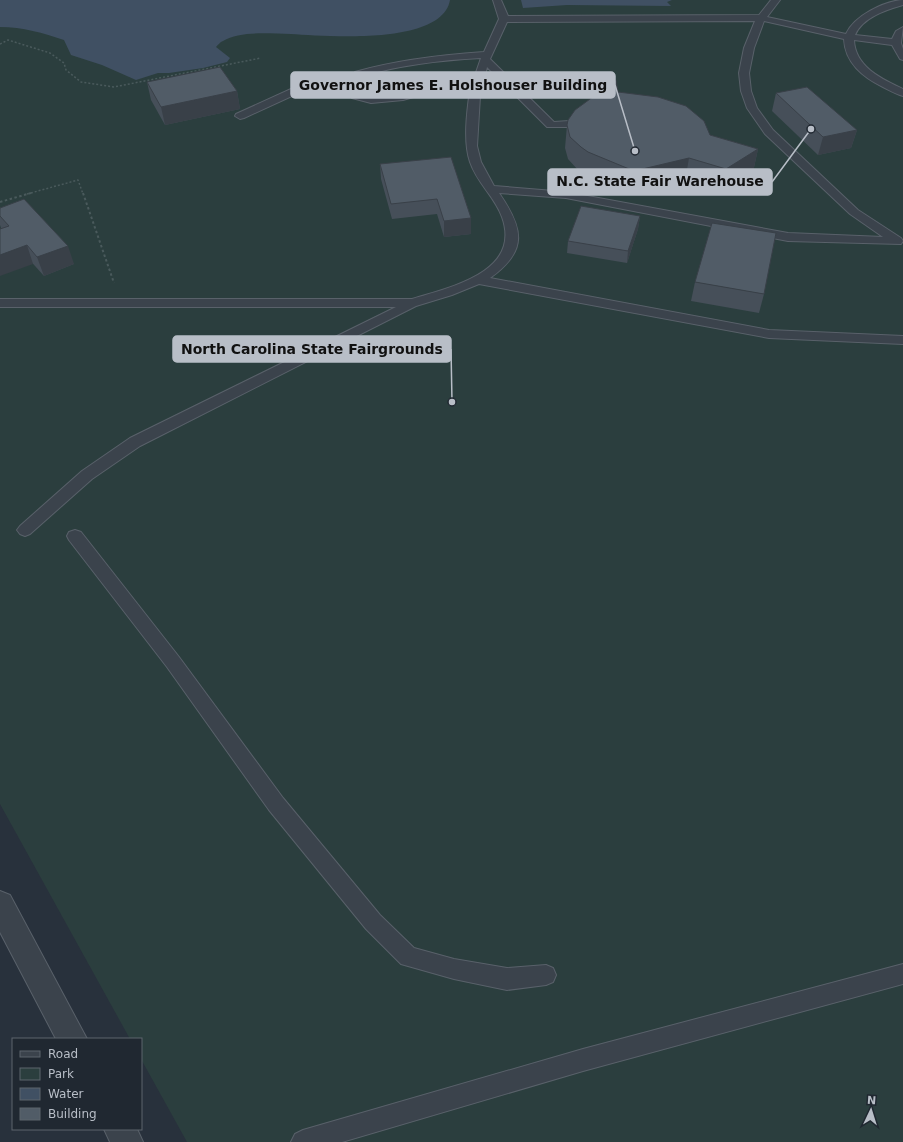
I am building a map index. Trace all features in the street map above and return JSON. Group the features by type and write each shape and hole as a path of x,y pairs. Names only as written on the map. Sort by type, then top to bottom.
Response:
{"street":[{"path":"0,904 71,1038"},
{"path":"121,1130 127,1142"}],"lane":[{"path":"26,530 87,475 135,442 413,303 479,280 502,264 508,257 512,247 513,232 508,217 483,181 473,153 472,134 476,87 486,57 504,19 497,0"},
{"path":"776,0 761,18 748,48 744,73 746,91 752,108 769,132 854,212 900,243"},
{"path":"903,2 885,6 858,22 850,34 848,48 855,61 872,76 903,93"},
{"path":"504,19 761,18 849,38 895,42"},
{"path":"903,30 897,35 895,42 903,57"},
{"path":"476,87 437,87 403,96 371,100 356,96 352,86 358,74 376,68 452,56 486,57 550,125 569,124"},
{"path":"240,116 317,81 354,82"},
{"path":"490,189 566,195 788,237 900,243"},
{"path":"479,280 769,334 903,340"},
{"path":"0,303 413,303"},
{"path":"75,536 173,662 276,804 373,922 408,957 454,969 507,979 546,975"},
{"path":"303,1142 343,1137 583,1060 903,974"}],"path":[{"path":"0,44 8,40 50,53 64,63 66,70 81,82 114,87 261,58"},
{"path":"0,202 78,180 122,303"}],"green space":[{"path":"0,0 903,0 903,1142 187,1142 142,1061 142,1038 129,1038 0,804"}],"water":[{"path":"0,0 450,0 442,15 427,25 405,32 355,36 266,33 238,35 222,41 216,47 230,58 227,62 203,68 169,73 158,73 136,80 102,65 71,55 64,40 33,31 0,27"},
{"path":"521,0 672,0 667,2 671,6 567,5 523,8"}],"building":[{"path":"220,67 237,91 161,107 147,82"},
{"path":"616,80 618,92 658,97 686,106 704,121 710,135 758,149 726,169 689,158 634,171 588,152 570,137 567,125 568,120 575,110"},
{"path":"807,87 857,130 823,137 776,93"},
{"path":"451,157 471,218 444,221 437,199 391,204 380,164"},
{"path":"24,199 68,246 37,257 27,245 0,255 0,229 9,226 0,216 0,208"},
{"path":"581,206 640,216 628,251 568,241"},
{"path":"712,223 776,233 764,294 695,282"}],"place":[{"name":"N.C. State Fair Warehouse","path":"811,129"},
{"name":"Governor James E. Holshouser Building","path":"635,151"},
{"name":"North Carolina State Fairgrounds","path":"452,402"}]}
